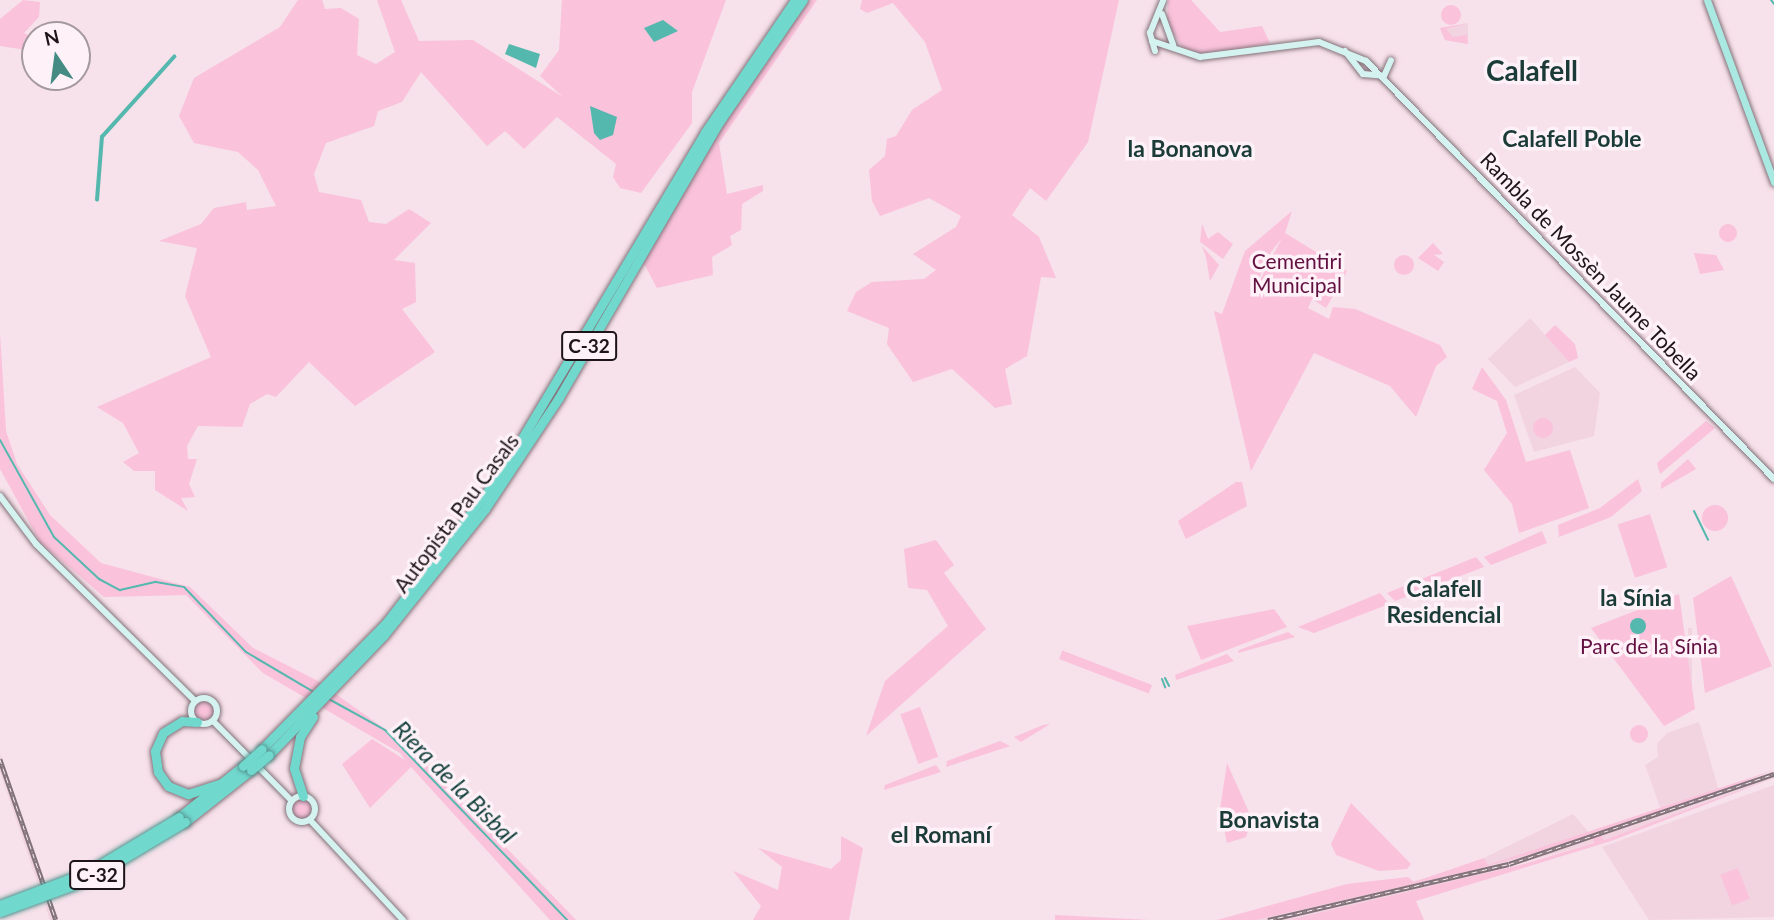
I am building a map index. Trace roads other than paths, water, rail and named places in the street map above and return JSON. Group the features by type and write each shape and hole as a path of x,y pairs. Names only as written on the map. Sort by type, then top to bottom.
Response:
{"highway":[{"name":"Autopista Pau Casals","path":"0,912 88,880 182,820 247,768 338,686 346,672 500,475 705,132 795,0"},
{"name":"Autopista Pau Casals","path":"314,709 439,570 523,454 720,121 803,0"},
{"path":"303,796 296,782 297,748 314,709"},
{"path":"197,722 182,721 163,733 155,751 158,772 168,786 188,794 225,782"},
{"name":"Autopista Pau Casals","path":"0,905 104,863 182,820 225,782 247,768"}],"main road":[{"path":"1707,0 1751,127 1774,178"},
{"path":"1751,127 1774,178"}],"street":[{"path":"1160,41 1163,0"},
{"path":"1160,26 1160,41"},
{"path":"1160,41 1200,57 1305,41 1340,47 1384,76"},
{"path":"1340,47 1363,75 1384,76"},
{"path":"1363,75 1391,60 1384,76"},
{"name":"Rambla de Mossèn Jaume Tobella","path":"1384,76 1774,479"},
{"path":"0,496 36,544 195,701 215,702 213,720"},
{"path":"195,701 190,710 197,722 213,720"},
{"path":"213,720 292,801 292,818 310,820 403,920"},
{"path":"292,801 303,796 314,806 310,820"}],"waterway":[{"path":"1771,0 1774,4"},
{"path":"97,200 102,137 174,57"},
{"name":"Riera de la Bisbal","path":"0,440 54,537 99,579 120,590 156,582 184,587 246,652 312,691"},
{"path":"1694,511 1708,540"},
{"path":"1165,678 1169,686"},
{"path":"1162,679 1165,687"},
{"name":"Riera de la Bisbal","path":"327,698 385,730 567,920"}],"railway":[{"path":"0,759 56,920"},
{"path":"1268,920 1509,864 1774,774"}],"district":[{"name":"Calafell","path":"1532,70"},
{"name":"Calafell Poble","path":"1572,138"},
{"name":"la Bonanova","path":"1190,148"},
{"name":"la Sínia","path":"1636,597"},
{"name":"Calafell Residencial","path":"1444,601"},
{"name":"Bonavista","path":"1269,819"},
{"name":"el Romaní","path":"941,834"}],"park label":[{"name":"Cementiri Municipal","path":"1297,273"},
{"name":"Parc de la Sínia","path":"1649,646"}]}
